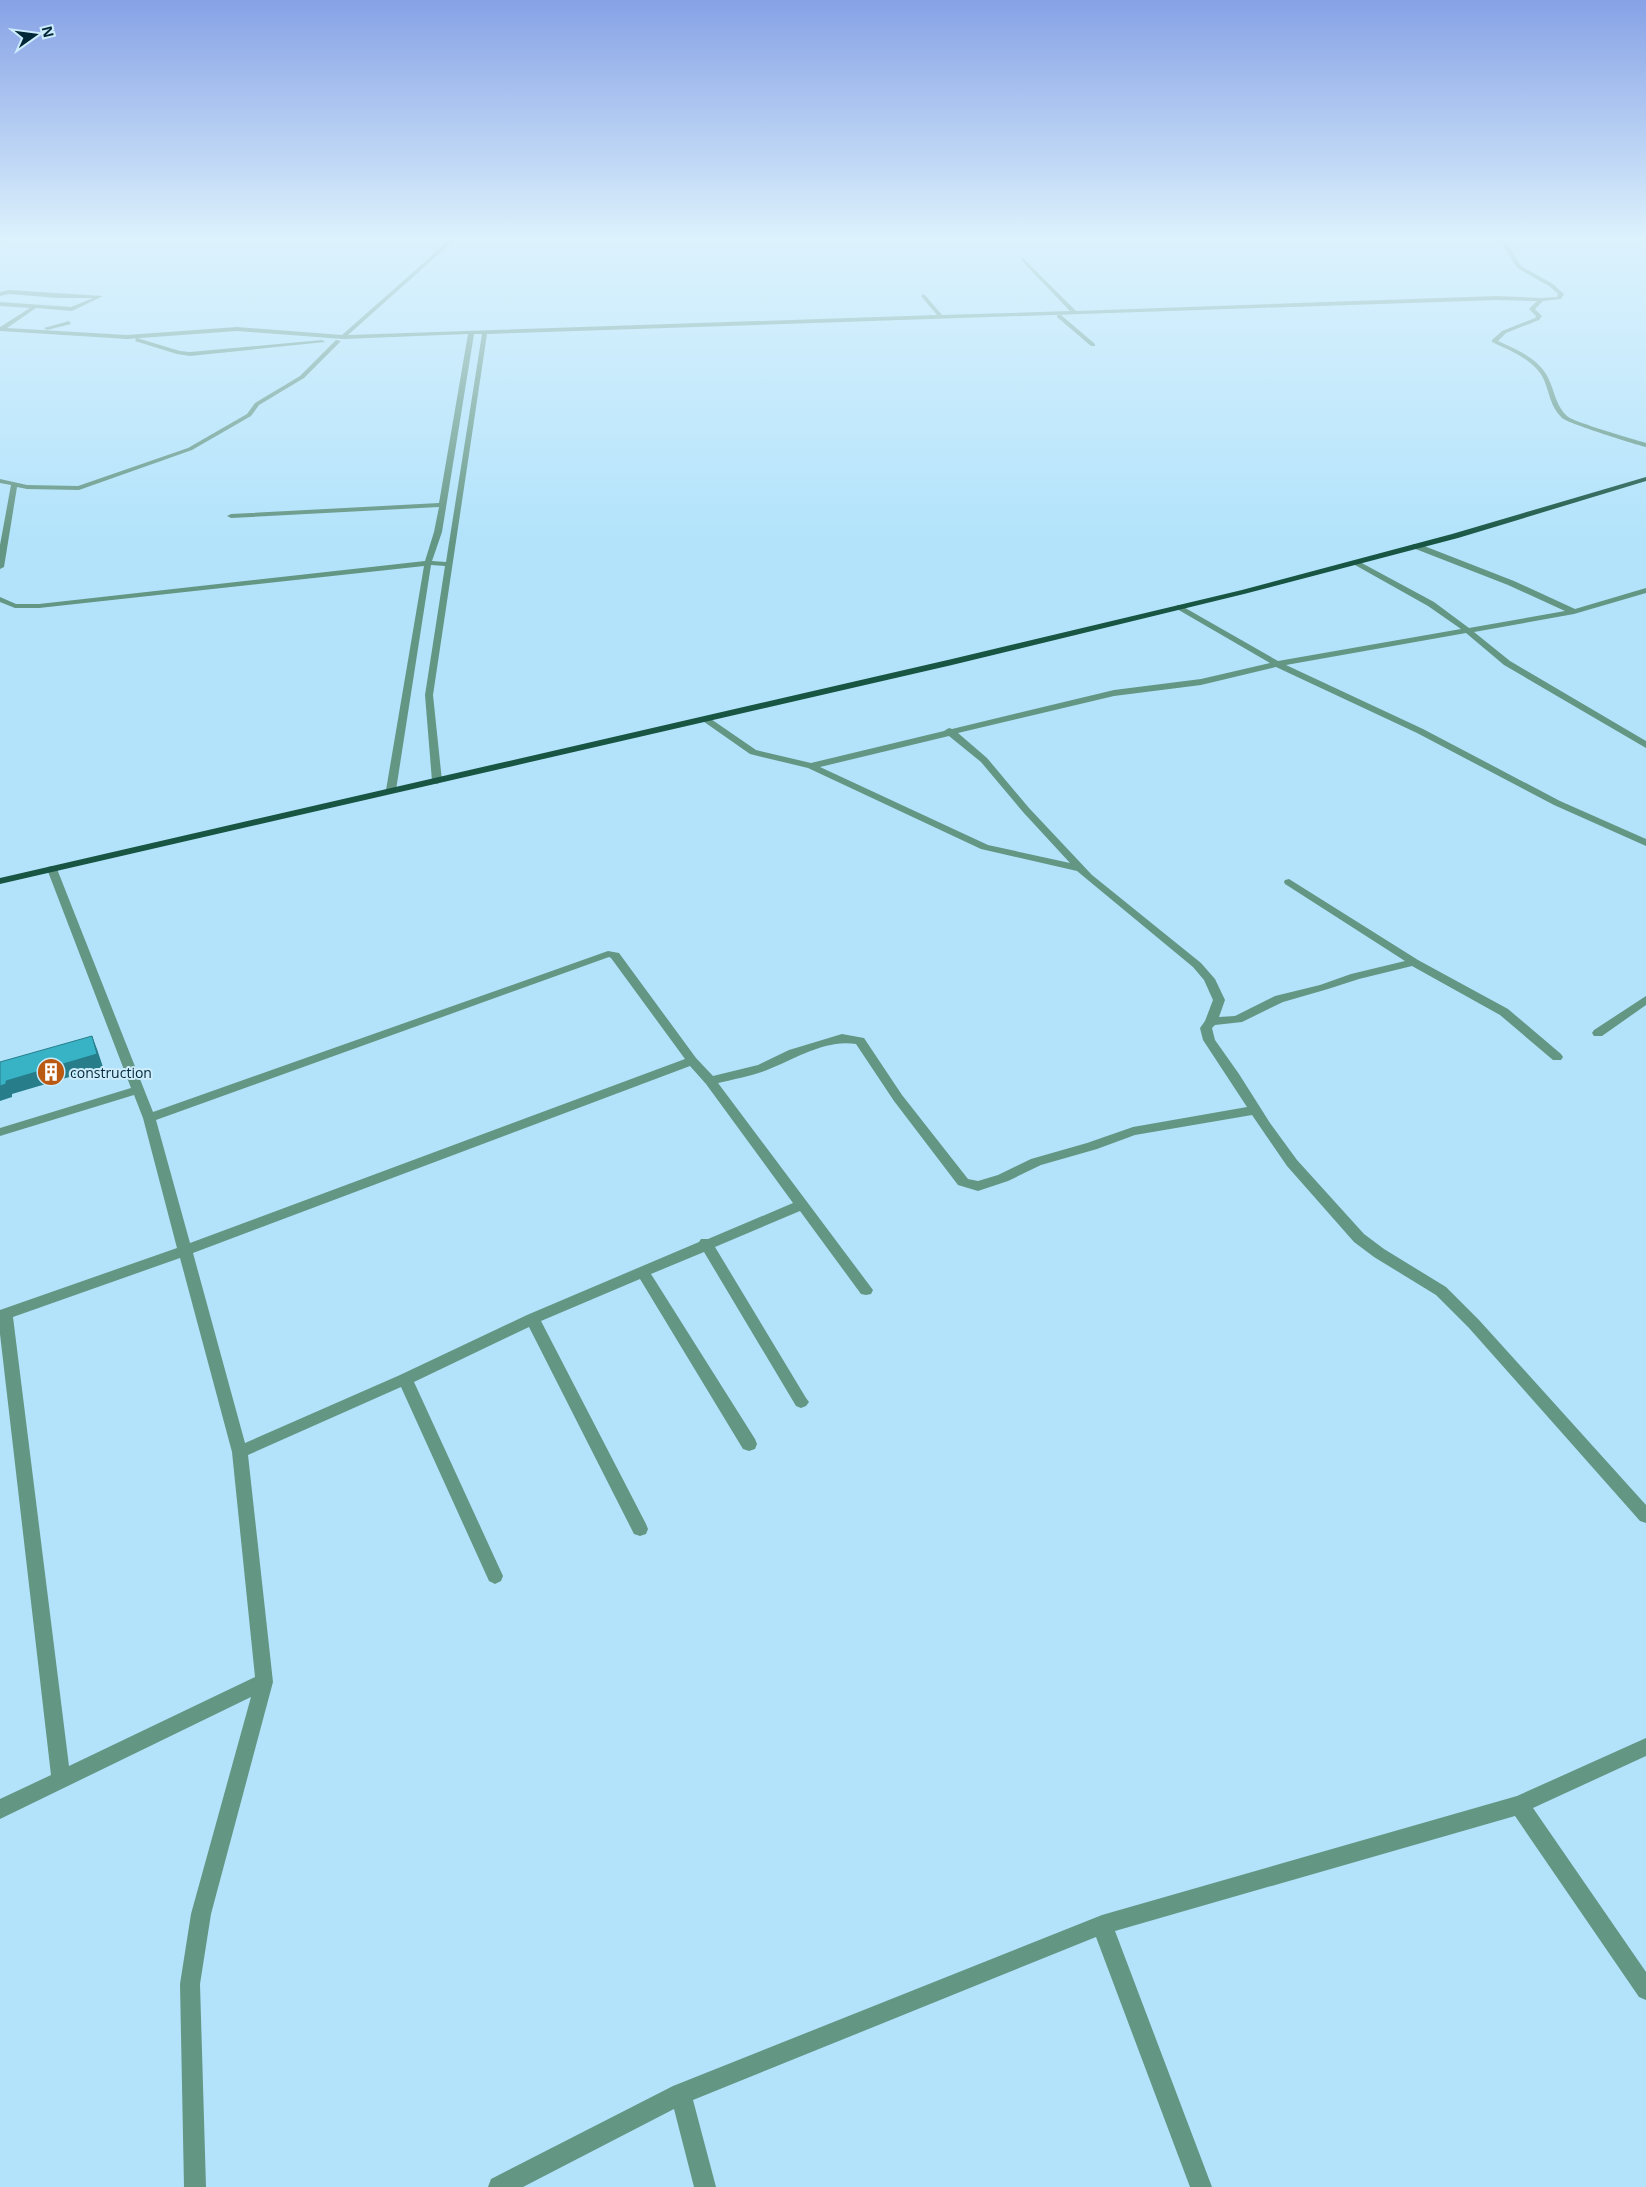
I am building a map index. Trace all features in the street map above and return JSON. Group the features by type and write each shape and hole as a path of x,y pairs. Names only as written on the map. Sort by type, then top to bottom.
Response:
{"main road":[{"path":"0,881 705,719 1180,607 1358,562 1646,479"}],"street":[{"path":"130,338 179,353 190,354 365,338"},
{"path":"331,338 341,339"},
{"path":"391,790 428,563 438,532 470,338"},
{"path":"437,780 429,695 484,338"},
{"path":"1085,338 1093,345"},
{"path":"1497,338 1494,341 1515,350 1536,364 1547,380 1552,400 1566,418 1646,445"},
{"path":"0,481 45,489 84,487 190,449 249,415 257,404 302,377 312,365 341,339"},
{"path":"0,567 14,485"},
{"path":"231,516 443,505"},
{"path":"1416,546 1511,583 1574,612"},
{"path":"1358,562 1431,604 1506,663 1646,745"},
{"path":"0,598 15,606 39,606 428,563 449,564"},
{"path":"811,766 949,731 1114,693 1201,682 1277,664 1469,632 1574,612 1646,590"},
{"path":"1180,607 1277,664 1420,731 1557,803 1646,843"},
{"path":"705,719 754,752 811,766 985,848 1081,869"},
{"path":"949,731 984,760 1026,810 1099,887 1198,965 1209,979 1219,1000 1211,1022 1206,1028 1209,1040 1292,1163 1359,1238 1379,1253 1419,1276 1447,1297 1474,1324 1646,1516"},
{"path":"52,869 149,1118 240,1452 264,1682 201,1914 190,1984 195,2187"},
{"path":"1289,882 1414,962 1504,1012 1557,1057"},
{"path":"149,1118 608,954 615,955 692,1061 710,1081 866,1290"},
{"path":"1211,1022 1238,1019 1279,999 1324,987 1355,976 1414,962"},
{"path":"1598,1032 1646,1000"},
{"path":"710,1081 762,1068 793,1053 842,1038 860,1042 898,1098 962,1182 978,1186 1003,1178 1036,1162 1092,1146 1133,1131 1256,1110"},
{"path":"61,1779 3,1315 184,1251 692,1061"},
{"path":"0,1132 138,1090"},
{"path":"240,1452 405,1379 532,1319 706,1243 803,1204"},
{"path":"706,1243 801,1402"},
{"path":"642,1271 749,1444"},
{"path":"532,1319 640,1529"},
{"path":"405,1379 496,1576"},
{"path":"0,1809 264,1682"},
{"path":"499,2187 681,2094 1102,1925 1519,1805 1646,1747"},
{"path":"1519,1805 1646,1990"},
{"path":"1102,1925 1201,2187"},
{"path":"681,2094 705,2187"}],"building":[{"path":"92,1036 97,1054 6,1081 6,1084 0,1086 0,1062"}],"place":[{"name":"construction","path":"51,1072"}]}
